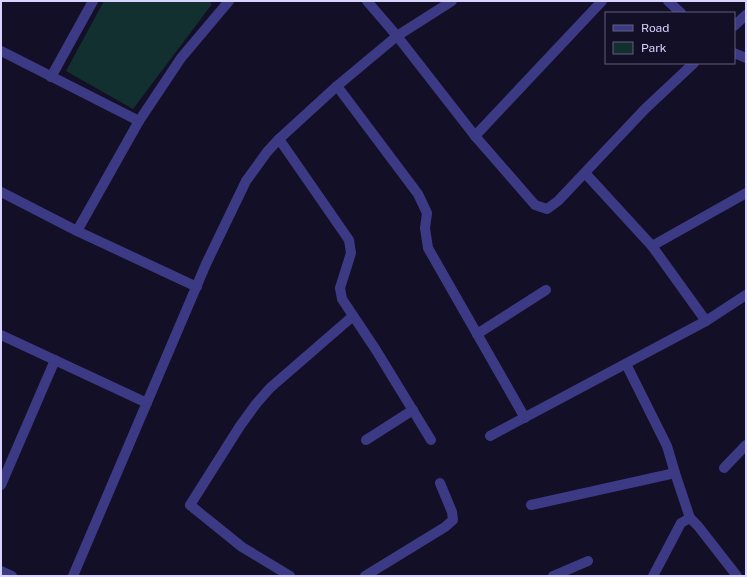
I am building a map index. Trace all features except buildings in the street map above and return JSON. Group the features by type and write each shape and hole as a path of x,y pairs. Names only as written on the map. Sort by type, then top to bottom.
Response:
{"street":[{"path":"51,77 93,1"},
{"path":"77,231 139,121 181,58 228,1"},
{"path":"367,1 397,36 474,136 535,205 547,209 558,201 645,109 693,64"},
{"path":"73,576 197,286 246,181 267,152 279,139 338,86 397,36 452,1"},
{"path":"474,136 602,1"},
{"path":"668,1 680,12"},
{"path":"735,25 746,15"},
{"path":"1,51 139,121"},
{"path":"735,53 746,58"},
{"path":"338,86 418,194 427,213 425,228 428,248 525,418"},
{"path":"279,139 349,240 351,253 340,288 342,299 376,350 431,440"},
{"path":"585,173 652,246 706,321"},
{"path":"1,192 77,231 197,286"},
{"path":"652,246 746,193"},
{"path":"477,334 546,290"},
{"path":"490,436 706,321 746,294"},
{"path":"290,576 242,547 190,505 240,426 256,404 270,388 353,316"},
{"path":"1,335 147,403"},
{"path":"1,485 55,360"},
{"path":"626,364 667,446 690,518 737,576"},
{"path":"366,440 413,410"},
{"path":"724,468 746,445"},
{"path":"531,506 675,473"},
{"path":"365,576 445,527 453,520 452,512 440,483"},
{"path":"653,576 681,523 690,518"},
{"path":"553,576 588,561"},
{"path":"1,571 12,576"}],"green space":[{"path":"104,1 209,1 212,4 133,109 66,71"}]}
